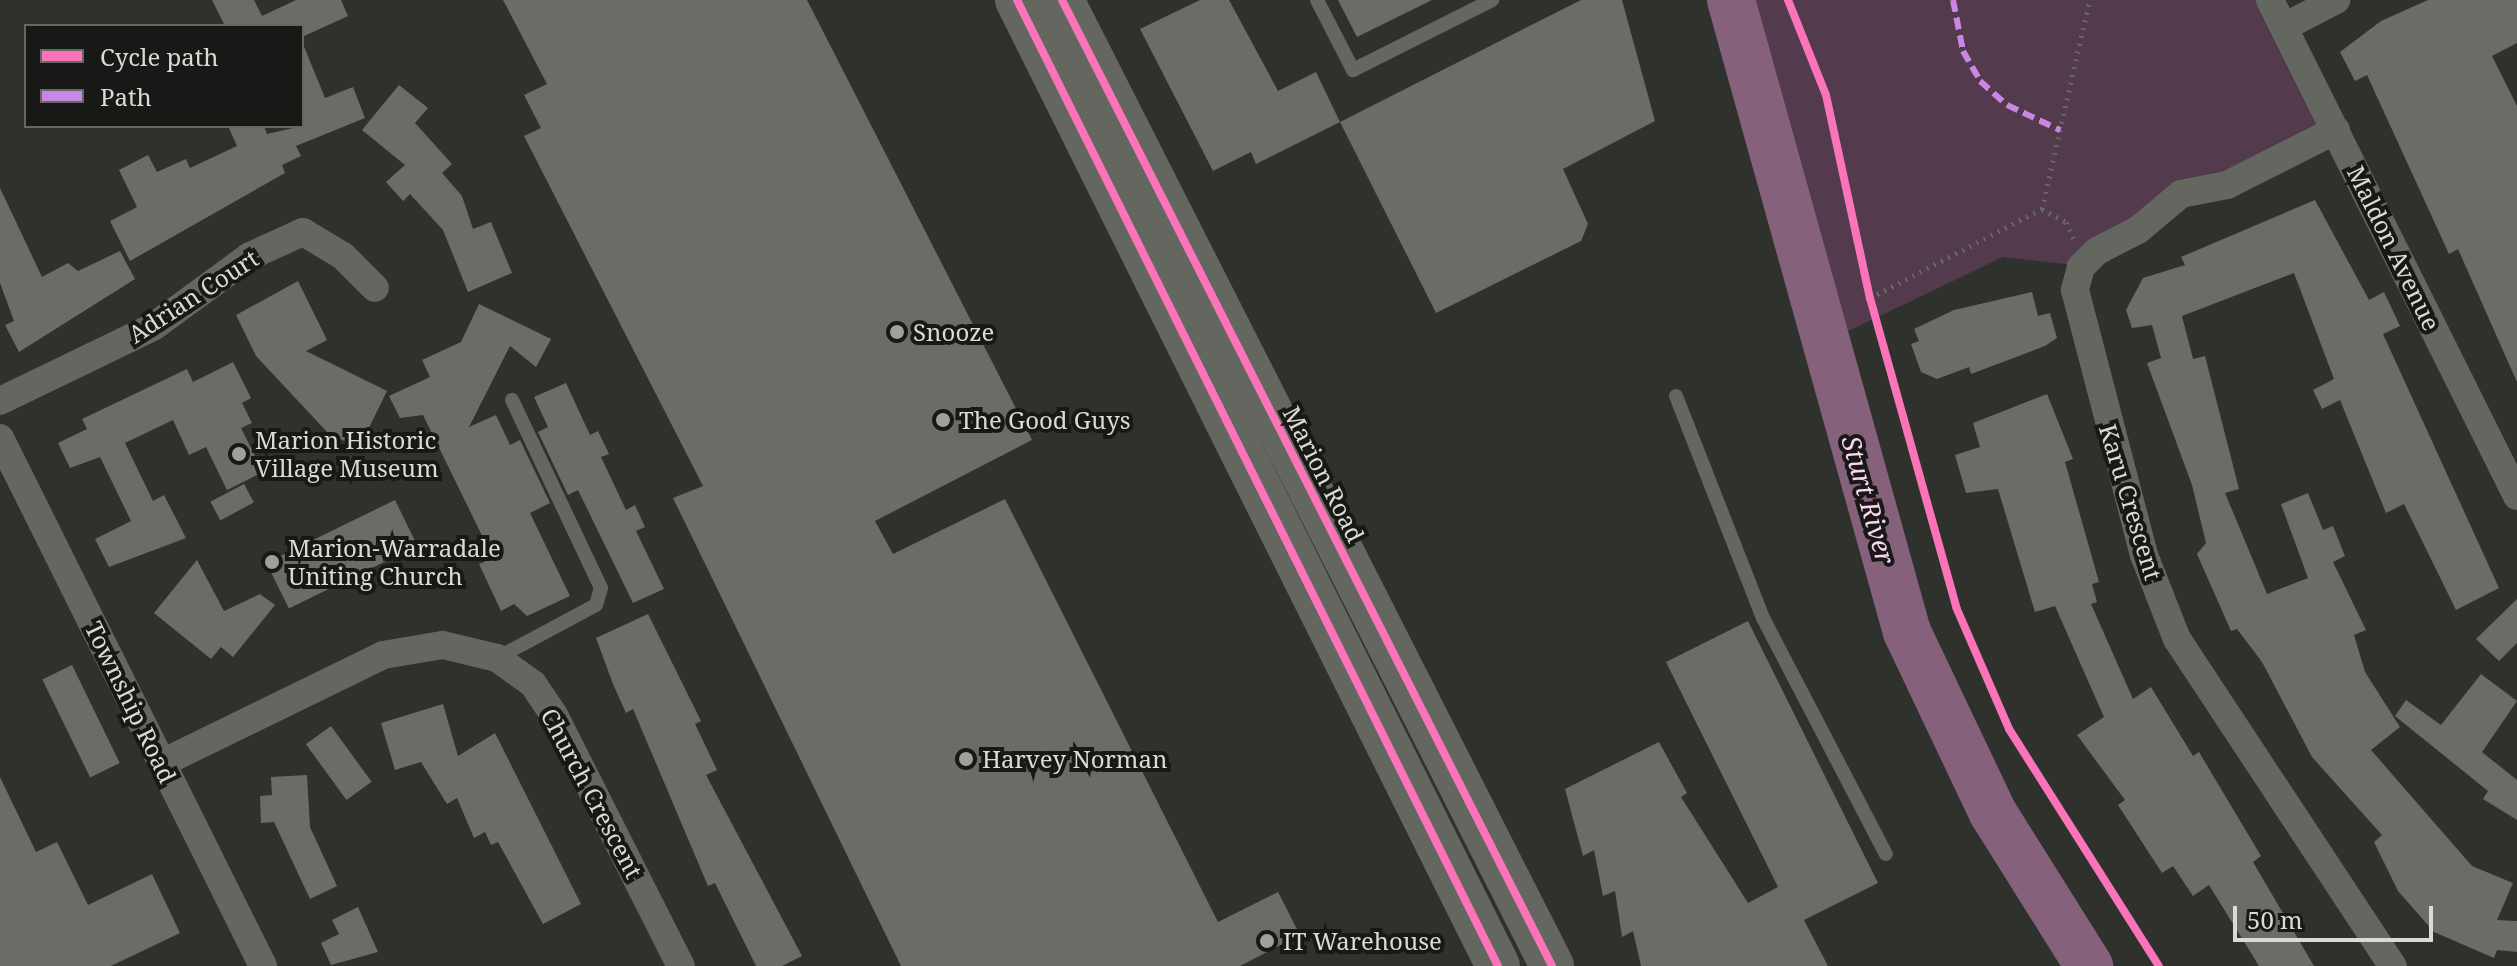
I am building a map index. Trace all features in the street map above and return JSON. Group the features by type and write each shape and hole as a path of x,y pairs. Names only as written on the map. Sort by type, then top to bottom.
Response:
{"main road":[{"path":"1017,0 1498,966"},
{"name":"Marion Road","path":"1062,0 1552,966"}],"street":[{"name":"Maldon Avenue","path":"2270,0 2517,496"},
{"path":"2284,27 2336,0"},
{"path":"2081,267 2181,194 2227,185 2336,130"},
{"name":"Adrian Court","path":"0,401 153,327 250,256 303,232 343,256 375,288"},
{"name":"Karu Crescent","path":"2081,267 2077,316 2144,555 2177,639 2393,966"},
{"name":"Township Road","path":"0,438 263,966"},
{"name":"Church Crescent","path":"162,763 383,655 443,645 497,658 533,684 554,715 681,966"}],"lane":[{"path":"1317,0 1353,70 1492,0"},
{"path":"1676,396 1763,618 1886,854"},
{"path":"497,658 596,605 601,588 512,400"}],"path":[{"path":"1870,298 2042,209 2090,0"},
{"path":"2042,209 2066,222 2081,267"},
{"path":"1866,283 1874,313"}],"shaded area":[{"path":"1744,0 2263,0 2326,124 2073,265 2003,257 1838,336"}],"building":[{"path":"212,0 254,0 262,16 296,0 341,0 348,16 304,36 304,24 224,24"},
{"path":"503,0 807,0 1032,440 875,521 893,554 1005,499 1218,922 1278,892 1300,935 1240,966 901,966 673,498 703,486 524,136 541,128 524,95 547,84"},
{"path":"1200,0 1229,0 1278,91 1316,72 1340,122 1256,164 1251,152 1213,171 1140,29"},
{"path":"1338,0 1432,0 1357,37"},
{"path":"1581,0 1622,0 1655,121 1563,169 1588,224 1581,241 1436,313 1340,122"},
{"path":"2428,0 2517,0 2517,43 2492,56 2517,106 2517,382 2458,249 2449,254 2367,75 2355,81 2340,52 2381,21"},
{"path":"304,46 325,98 353,87 365,118 296,146 301,156 282,165 285,173 130,261 110,221 137,207 119,170 148,155 157,172 186,159 190,168 237,146 229,128 265,128 267,134 304,128"},
{"path":"399,85 428,108 415,123 452,164 442,173 462,196 473,229 491,222 512,273 468,292 443,230 410,194 403,201 386,182 405,165 362,130"},
{"path":"0,188 42,277 68,263 78,271 120,251 135,279 19,352 5,325 14,321 0,283"},
{"path":"2315,200 2369,300 2384,292 2400,326 2383,334 2499,588 2456,610 2404,504 2386,513 2340,400 2322,409 2313,390 2334,379 2294,273 2182,316 2193,359 2205,356 2239,489 2225,493 2267,594 2308,578 2281,504 2308,493 2323,530 2333,526 2345,556 2333,562 2366,630 2354,635 2365,672 2400,727 2371,750 2472,866 2513,883 2497,920 2517,921 2517,952 2497,950 2494,958 2434,932 2398,891 2374,842 2382,835 2312,757 2262,662 2237,629 2231,631 2197,554 2206,543 2192,485 2147,363 2161,358 2152,325 2132,328 2126,310 2143,278 2185,265 2181,257"},
{"path":"298,281 327,340 306,351 387,391 359,448 328,433 256,356 236,315"},
{"path":"2032,292 2038,316 2050,313 2057,338 2045,346 1971,374 1969,367 1937,379 1921,372 1911,344 1919,341 1914,329 1954,310"},
{"path":"479,304 551,339 536,367 510,346 469,427 496,415 510,445 520,440 550,503 530,513 570,596 527,616 514,604 501,611 479,564 493,558 423,415 400,418 389,396 430,377 422,360 461,342"},
{"path":"233,362 251,398 242,403 252,423 241,428 263,472 227,490 206,447 189,455 173,420 125,443 153,501 164,495 186,538 109,567 95,539 131,521 100,457 70,468 58,443 87,429 82,419 187,369 193,382"},
{"path":"566,383 590,435 598,431 609,454 601,457 626,510 635,505 645,527 636,531 664,589 633,603 578,490 568,495 538,432 548,427 534,397"},
{"path":"2047,394 2073,459 2065,462 2099,582 2092,584 2097,602 2091,604 2133,699 2151,687 2193,756 2199,752 2261,856 2253,862 2314,966 2259,966 2209,885 2193,896 2173,866 2162,873 2118,805 2125,800 2077,735 2104,717 2055,606 2035,612 1998,489 1966,493 1955,455 1980,447 1973,423"},
{"path":"244,484 254,503 220,520 210,502"},
{"path":"395,500 417,546 289,609 266,563"},
{"path":"197,560 224,611 260,594 275,605 233,657 221,647 211,659 154,613"},
{"path":"2517,599 2517,643 2499,661 2476,639"},
{"path":"648,614 701,721 695,724 717,770 706,775 802,956 782,966 756,966 715,883 708,886 633,709 626,713 613,684 596,638"},
{"path":"1748,621 1878,883 1804,920 1828,966 1641,966 1633,931 1622,937 1615,891 1603,896 1594,850 1583,856 1565,789 1659,742 1687,793 1681,797 1748,903 1778,887 1666,662"},
{"path":"72,665 120,763 90,777 42,679"},
{"path":"2481,674 2517,701 2482,752 2517,780 2517,820 2483,799 2488,791 2395,716 2406,700 2441,725"},
{"path":"443,704 458,756 495,733 581,904 543,924 498,842 491,845 485,832 474,838 457,798 447,804 421,762 395,770 381,723"},
{"path":"331,726 372,782 346,800 306,744"},
{"path":"307,775 310,827 337,886 310,899 274,822 261,823 260,796 272,795 271,777"},
{"path":"0,777 36,852 57,842 88,905 152,874 180,933 111,966 0,966"},
{"path":"358,907 378,952 331,965 321,943 339,934 332,920"}],"waterway":[{"name":"Sturt River","path":"1731,0 1907,632 1993,813 2089,966"}],"marked path":[{"path":"1953,0 1963,51 1980,81 2007,105 2060,130"}],"cycle path":[{"path":"1017,0 1498,966"},
{"path":"1062,0 1552,966"},
{"path":"1788,0 1826,95 1870,298 1956,607 2009,729 2159,966"}],"place":[{"name":"Snooze","path":"897,332"},
{"name":"The Good Guys","path":"943,420"},
{"name":"Marion Historic Village Museum","path":"239,454"},
{"name":"Marion-Warradale Uniting Church","path":"272,562"},
{"name":"Harvey Norman","path":"966,759"},
{"name":"IT Warehouse","path":"1267,941"}]}
